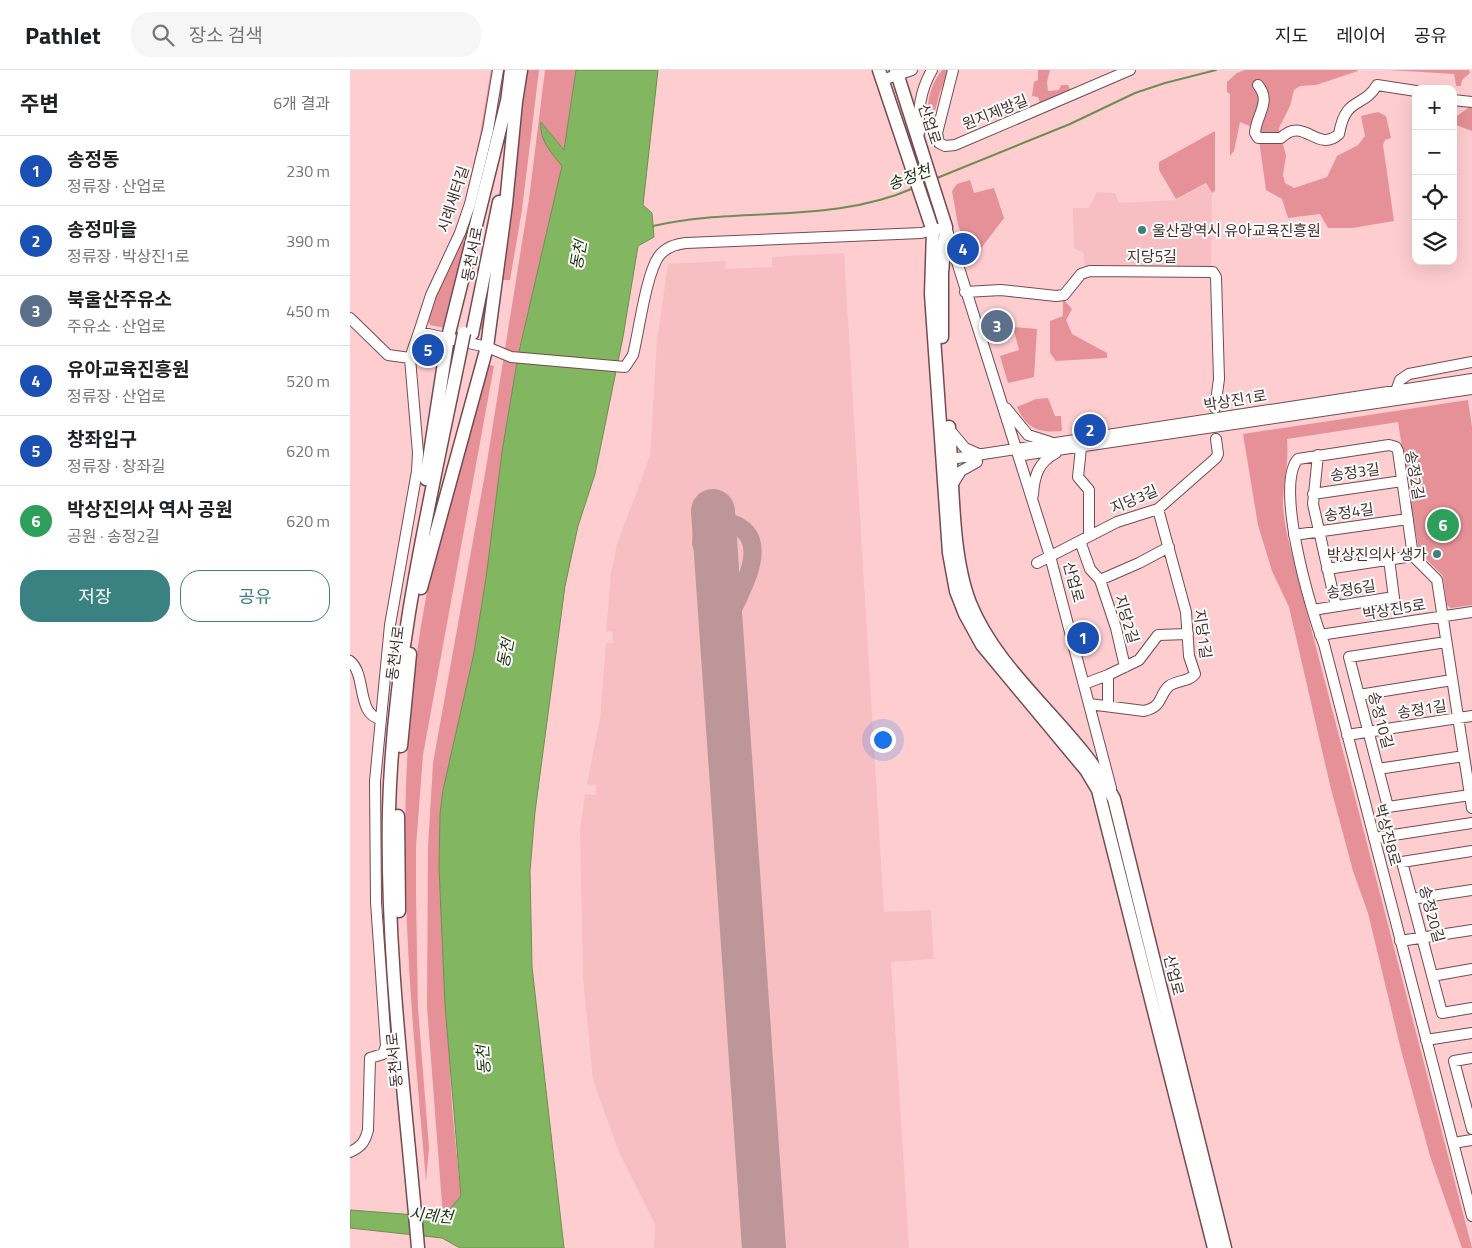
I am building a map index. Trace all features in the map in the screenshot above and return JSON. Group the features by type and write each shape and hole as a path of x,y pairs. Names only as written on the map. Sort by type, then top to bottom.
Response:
{"main road":[{"name":"동천서로","path":"512,70 512,102"},
{"name":"동천서로","path":"426,1248 417,1196 394,974 389,870 389,811 395,715 399,672 468,334 512,102 521,70"},
{"name":"산업로","path":"896,72 946,227"},
{"name":"산업로","path":"880,75 933,231"},
{"path":"417,587 448,337 512,102"},
{"path":"417,587 487,347 506,204 512,102"},
{"path":"946,227 941,305 949,429 947,463"},
{"path":"933,231 931,294 947,463 953,484 961,572 970,604 980,624 1003,658 1095,766 1114,799"},
{"name":"산업로","path":"947,463 952,573 965,614 982,645 1086,770 1098,790 1193,1142 1225,1248"},
{"name":"산업로","path":"1114,799 1193,1142 1214,1248"},
{"name":"산업로","path":"1193,1142 1208,1248"},
{"name":"산업로","path":"1193,1142 1230,1248"},
{"name":"동천서로","path":"417,1196 418,1248"}],"street":[{"name":"시례새터길","path":"410,358 431,295 460,233 470,204 488,130 498,70"},
{"path":"880,75 912,70"},
{"path":"920,144 919,103 922,89 932,70"},
{"name":"원지제방길","path":"953,70 938,127 938,141 945,146 955,145 1130,70"},
{"path":"1258,85 1263,91 1264,102 1255,133 1257,137 1262,139 1282,138 1289,131 1294,130 1304,131 1322,140 1335,137 1339,134 1340,122 1349,108 1357,101 1369,96 1377,84 1412,90"},
{"path":"1457,100 1472,102"},
{"path":"419,332 487,347 517,358 622,367 629,364 633,355 654,267 663,252 672,246 686,243 830,238 933,231 946,227"},
{"name":"산업로","path":"946,227 1050,556 1114,799"},
{"name":"지당5길","path":"965,292 1001,290 1056,296 1064,295 1081,274 1090,271 1213,272 1216,277 1219,379 1215,408"},
{"path":"350,318 388,355 410,358 418,453 390,625 376,781 374,830 376,902 386,1046 383,1054 370,1058 366,1141 359,1148 350,1152"},
{"path":"1396,391 1400,380 1408,374 1472,362"},
{"name":"박상진1로","path":"947,463 1060,447 1472,379"},
{"name":"박상진1로","path":"1060,447 1081,448 1472,389"},
{"path":"999,398 1016,423 1028,435 1060,447"},
{"path":"949,429 965,448 979,458 961,472 953,484"},
{"path":"1210,429 1211,463"},
{"path":"1211,463 1218,454 1216,439"},
{"name":"송정2길","path":"1296,460 1318,455 1393,445 1398,451 1413,556"},
{"path":"1034,503 1037,470 1044,460 1060,447"},
{"name":"지당2길","path":"1081,448 1078,477 1089,490 1085,539 1090,569 1100,580 1116,628 1125,667"},
{"path":"1318,455 1313,494 1318,532 1336,606"},
{"name":"박상진8로","path":"1296,460 1290,508 1294,535 1472,1216"},
{"name":"지당3길","path":"1037,563 1118,522 1158,509 1211,463"},
{"name":"송정3길","path":"1313,494 1402,481"},
{"name":"지당1길","path":"1089,704 1144,710 1151,709 1161,702 1166,689 1170,685 1194,676 1186,612 1158,509"},
{"name":"송정4길","path":"1294,535 1408,518"},
{"name":"지당2길","path":"1100,580 1140,563 1169,547"},
{"path":"1327,569 1413,556 1437,580 1472,808"},
{"name":"송정6길","path":"1313,610 1394,601 1389,559"},
{"name":"박상진5로","path":"1320,635 1472,612"},
{"name":"지당2길","path":"1084,684 1139,660 1158,635 1188,634"},
{"name":"송정10길","path":"1446,642 1349,657 1388,807 1470,795"},
{"path":"350,662 359,677 367,711 373,716 381,718"},
{"path":"1108,675 1108,706"},
{"path":"1359,694 1452,680"},
{"name":"송정1길","path":"1347,735 1472,716"},
{"path":"1378,769 1464,756"},
{"path":"1374,838 1472,823"},
{"name":"송정20길","path":"1472,851 1402,862 1442,1013 1472,1008"},
{"path":"1412,899 1472,890"},
{"path":"1400,940 1472,930"},
{"path":"1432,976 1472,970"},
{"path":"1426,1040 1472,1033"},
{"path":"1472,1058 1454,1061 1468,1099 1472,1129"},
{"path":"1453,1143 1472,1140"}],"shaded area":[{"path":"491,70 494,70 482,141 474,176 463,210 480,135"},
{"path":"500,70 505,70 489,157 445,328 430,325 427,317 449,265"},
{"path":"527,70 539,70 522,210 510,280 499,280"},
{"path":"545,70 576,70 564,150 542,123 562,166 518,356 502,452 486,578 474,653 443,790 440,814 439,867 452,1107 461,1196 443,1217 427,1007 428,847 433,763 486,468 529,199"},
{"path":"942,70 949,70 940,92 931,126 928,111 929,96"},
{"path":"1038,70 1050,70 1047,82 1048,91 1059,90 1061,85 1068,85 1072,94 1041,106 1038,97 1032,96 1034,82 1038,80"},
{"path":"1245,70 1358,71 1316,85 1300,86 1294,90 1290,106 1279,128 1279,138 1262,137 1256,129 1240,122 1234,151 1230,156 1230,94 1227,92 1227,82 1237,73"},
{"path":"1389,70 1469,70 1470,73 1462,80 1461,86 1456,85 1454,74"},
{"path":"1472,105 1472,131 1457,125 1457,116"},
{"path":"1378,112 1386,116 1391,138 1385,140 1383,145 1394,221 1352,228 1328,228 1320,214 1288,218 1282,199 1266,190 1259,140 1282,140 1286,156 1283,175 1285,183 1294,188 1327,177 1337,156 1358,145 1365,136 1361,116"},
{"path":"1215,131 1215,191 1212,193 1206,183 1176,199 1159,170 1159,162"},
{"path":"970,180 974,193 994,188 1004,218 979,251 968,253 958,225 952,191 957,184"},
{"name":"울산광역시 유아교육진흥원","path":"1206,184 1212,194 1211,268 1085,267 1083,252 1074,249 1073,208 1089,208 1097,192 1115,193 1119,203 1175,200"},
{"path":"500,217 484,328 476,332"},
{"path":"844,253 884,912 931,910 934,959 891,962 909,1248 654,1248 655,1224 619,1152 593,1080 583,978 580,830 585,794 596,795 596,785 587,784 600,719 606,643 613,643 612,631 606,632 611,573 617,544 650,456 657,341 668,264 725,261 726,269 772,267 772,257"},
{"path":"1063,299 1072,309 1066,320 1072,334 1107,353 1107,358 1056,361 1050,353 1050,321 1063,316"},
{"path":"1013,327 1037,329 1034,377 1008,383 1000,356 1019,350"},
{"path":"486,364 494,366 423,755 416,847 418,1008 429,1148 426,1181 409,973 406,904 405,834 412,695 421,626 434,560"},
{"path":"1048,398 1055,416 1061,416 1062,431 1046,431 1034,428 1029,425 1017,407 1036,399"},
{"path":"1468,400 1472,427 1472,605 1451,608 1447,605 1443,576 1419,552 1398,422 1287,439 1287,463 1283,501 1284,520 1291,551 1472,1248 1462,1248 1430,1156 1401,1050 1368,913 1353,871 1330,785 1289,607 1272,571 1258,525 1243,434"}],"water":[{"name":"동천","path":"576,70 658,70 643,205 652,213 654,237 638,246 623,337 595,474 578,526 565,586 535,812 530,871 532,967 564,1248 460,1248 442,1238 350,1228 350,1210 443,1217 461,1196 445,1005 439,867 440,814 443,790 474,653 486,578 502,452 518,356 562,166 544,140 541,122 564,150"}],"waterway":[{"name":"송정천","path":"937,178 1070,124 1135,93 1216,70"},
{"name":"송정천","path":"653,226 686,220 850,207 914,188"}],"taxiway":[{"path":"720,607 701,543 702,533 706,525 721,521 736,525 747,533 752,544 750,570 725,627 723,650"}],"runway":[{"path":"713,511 764,1248"}],"place":[{"name":"울산광역시 유아교육진흥원","path":"1142,230"},
{"name":"유아교육진흥원","path":"963,249"},
{"name":"북울산주유소","path":"997,326"},
{"name":"창좌입구","path":"428,350"},
{"name":"송정마을","path":"1090,430"},
{"name":"박상진의사 역사 공원","path":"1443,525"},
{"name":"박상진의사 생가","path":"1437,554"},
{"name":"송정동","path":"1083,638"}],"water label":[{"name":"시례천","path":"431,1215"}]}
